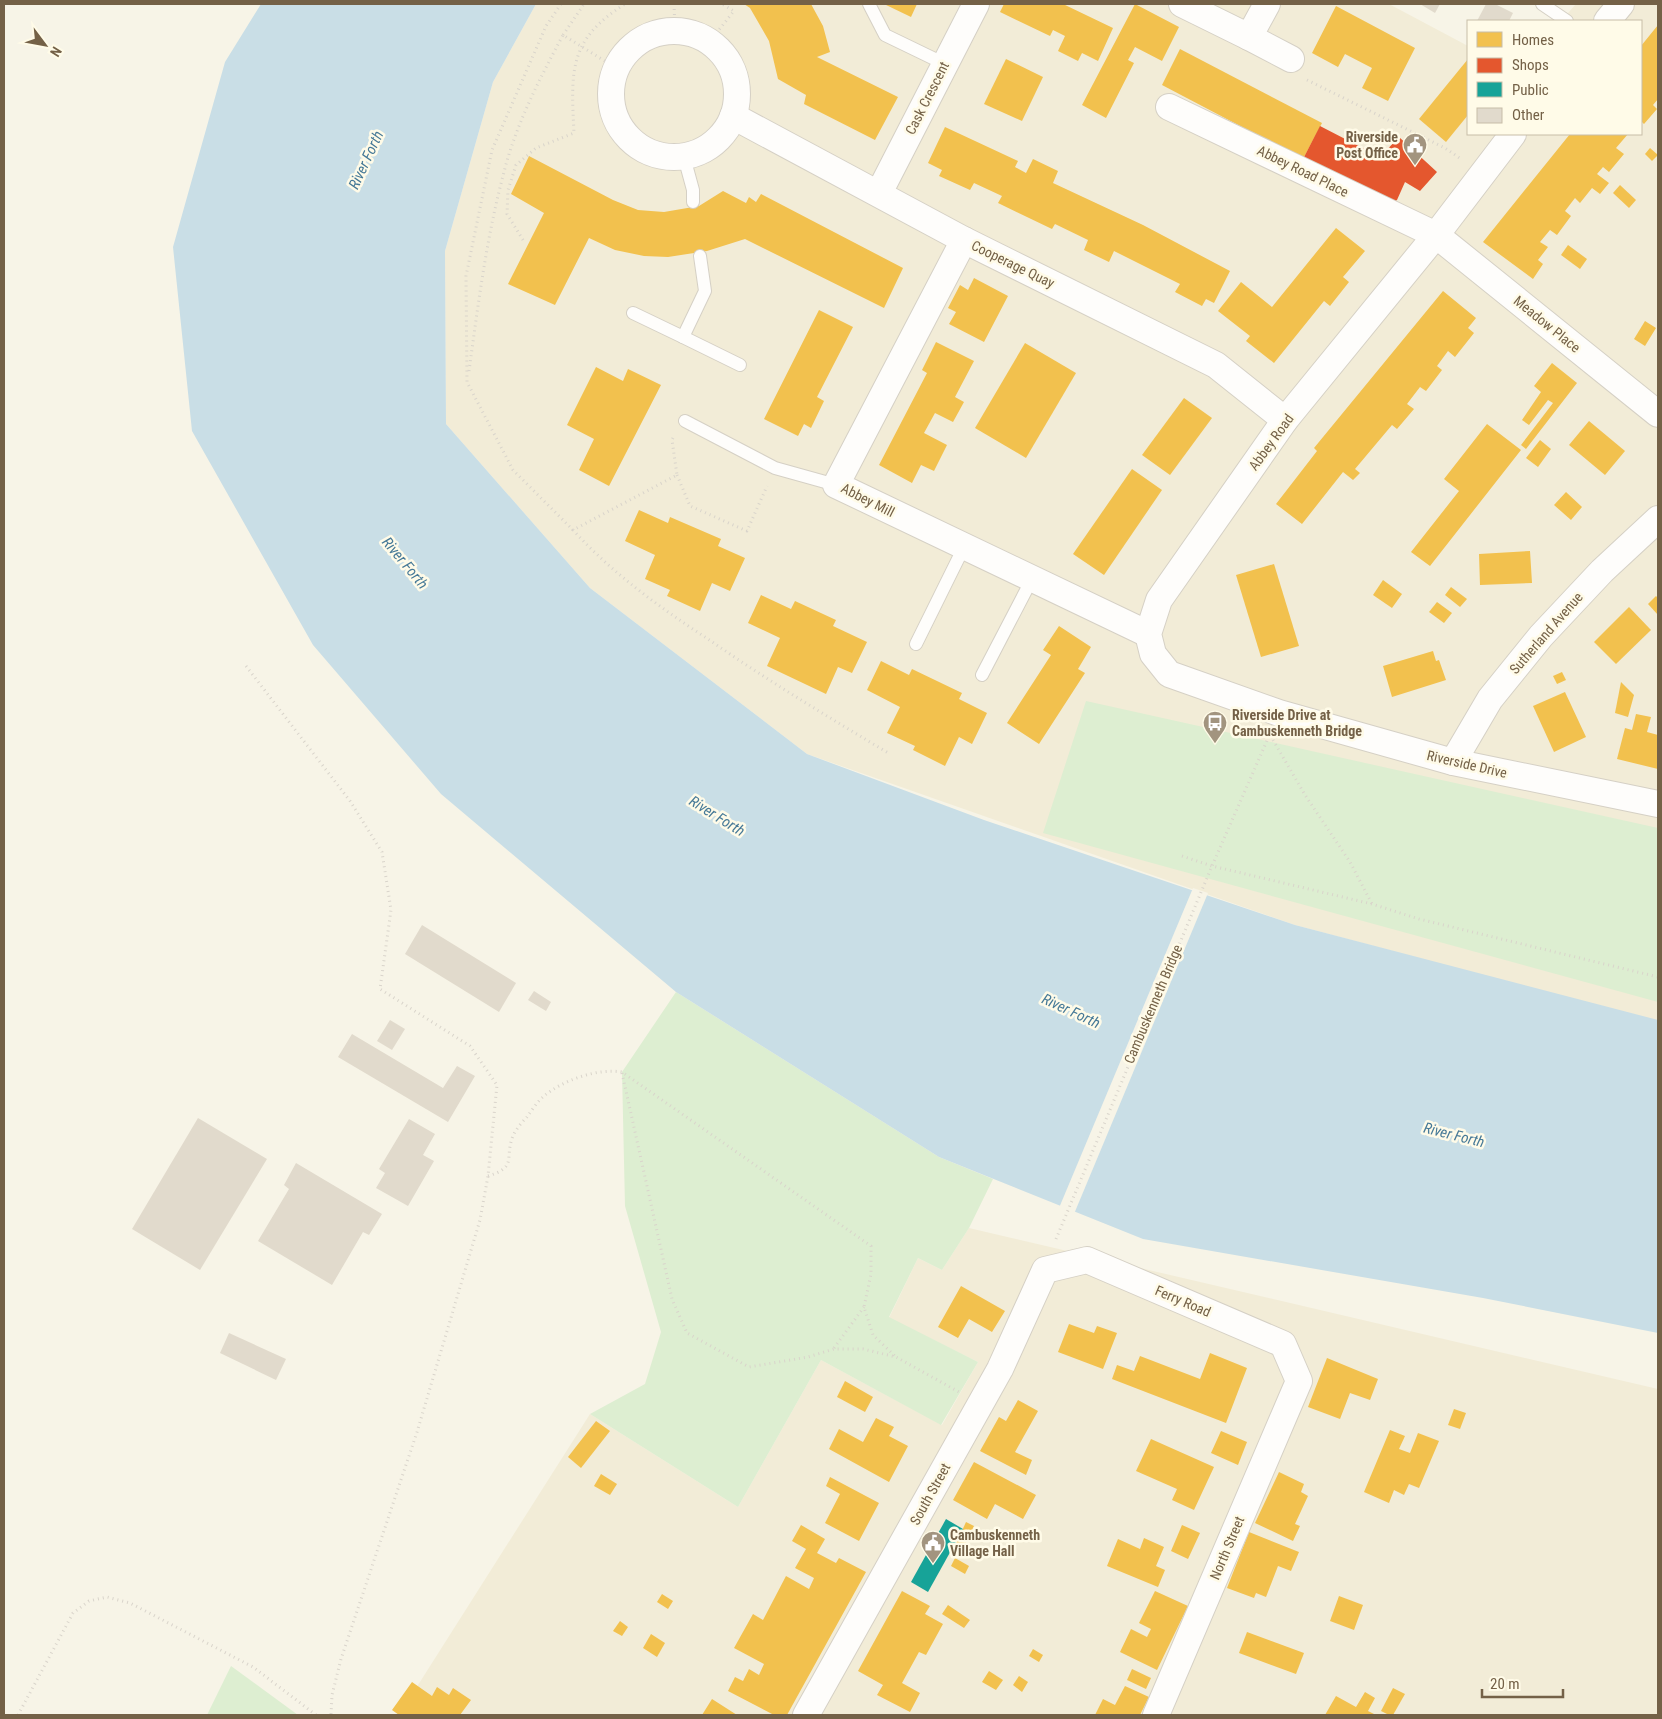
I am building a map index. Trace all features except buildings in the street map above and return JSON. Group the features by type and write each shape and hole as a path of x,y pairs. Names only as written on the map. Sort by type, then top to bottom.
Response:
{"street":[{"name":"Cask Crescent","path":"879,193 976,4"},
{"path":"1182,4 1291,59"},
{"path":"1249,37 1267,4"},
{"path":"1608,20 1621,4"},
{"path":"675,30 687,31 710,41 723,52 732,66 737,83 737,100 733,116 725,131 714,143 700,152 684,157 664,156 646,151 630,139 618,124 612,106 611,87 616,68 626,52 640,40 657,33 675,30"},
{"name":"Abbey Road Place","path":"1169,107 1436,235"},
{"name":"Cooperage Quay","path":"733,116 964,240 1216,365 1285,420"},
{"name":"Abbey Road","path":"1148,634 1158,600 1285,420 1436,235 1512,135"},
{"name":"Meadow Place","path":"1436,235 1658,414"},
{"name":"Abbey Mill","path":"964,240 836,485 1148,634"},
{"name":"Sutherland Avenue","path":"1453,762 1490,699 1541,636 1602,571 1658,519"},
{"name":"Riverside Drive","path":"1148,634 1153,654 1169,674 1279,713 1453,762 1658,804"},
{"name":"Ferry Road","path":"1045,1270 1087,1260 1283,1344 1298,1381"},
{"name":"South Street","path":"806,1715 1000,1369 1045,1270"},
{"name":"North Street","path":"1159,1714 1298,1381"}],"lane":[{"path":"868,4 886,34 945,64"},
{"path":"1542,4 1566,20"},
{"path":"684,157 693,190 693,202"},
{"path":"683,336 705,291 700,256"},
{"path":"633,313 740,365"},
{"path":"684,421 775,468 836,485"},
{"path":"916,644 964,547"},
{"path":"982,675 1032,579"}],"path":[{"path":"560,4 546,26 492,150 466,276 467,382 513,470 600,560 676,618 782,690 890,754"},
{"path":"467,382 484,265 503,174 531,96 562,35 584,4"},
{"path":"523,240 507,214 508,190 516,165 536,148 574,133 574,63 581,45 603,17 625,4"},
{"path":"674,4 675,30"},
{"path":"710,41 734,11 722,4"},
{"path":"562,35 616,68"},
{"path":"1291,59 1292,73 1445,148 1483,174"},
{"path":"684,421 672,440 678,475 690,506 747,531 775,468"},
{"path":"573,530 678,475"},
{"path":"246,666 301,740 350,800 382,852 390,910 380,990 470,1046 497,1085 488,1176 480,1220 417,1432 341,1659 332,1695 331,1715"},
{"name":"Cambuskenneth Bridge","path":"1062,1220 1245,788 1270,734 1304,795 1350,862 1372,904"},
{"path":"1182,856 1212,866 1372,904 1419,919 1658,977"},
{"path":"488,1176 503,1172 508,1164 513,1135 543,1096 566,1083 595,1073 610,1070 622,1072 871,1246 871,1274 864,1308 834,1349"},
{"path":"622,1072 672,1299 687,1333 749,1367 808,1357 834,1349 864,1349 896,1357 980,1404"},
{"path":"864,1308 874,1335 896,1357"},
{"path":"18,1715 74,1613 90,1602 108,1597 130,1603 253,1667 316,1715"}],"shaded area":[{"path":"536,4 1389,4 1467,45 1467,135 1642,135 1642,20 1562,20 1576,4 1658,4 1658,1022 1295,925 807,754 590,588 446,424 445,251 493,82"},
{"path":"969,1228 1658,1389 1658,1715 399,1715 590,1414 738,1507 821,1360 942,1425 978,1362 889,1318 918,1258 942,1270"}],"green space":[{"path":"1086,701 1658,828 1658,1002 1043,833"},
{"path":"676,992 939,1157 993,1179 969,1228 942,1270 918,1258 889,1317 978,1362 941,1425 821,1360 738,1507 590,1414 645,1384 661,1332 625,1206 622,1072"},
{"path":"231,1666 298,1715 207,1715"}],"water":[{"name":"River Forth","path":"261,4 536,4 493,82 445,251 446,424 590,588 807,754 984,820 1295,925 1658,1020 1658,1333 1483,1298 1143,1239 939,1157 676,992 441,794 313,645 192,431 173,247 225,62"}],"pier":[{"path":"1193,888 1208,893 1074,1214 1059,1208"}],"place":[{"name":"Riverside Post Office","path":"1415,166"},
{"name":"Riverside Drive at Cambuskenneth Bridge","path":"1215,744"},
{"name":"Cambuskenneth Village Hall","path":"933,1564"}]}
